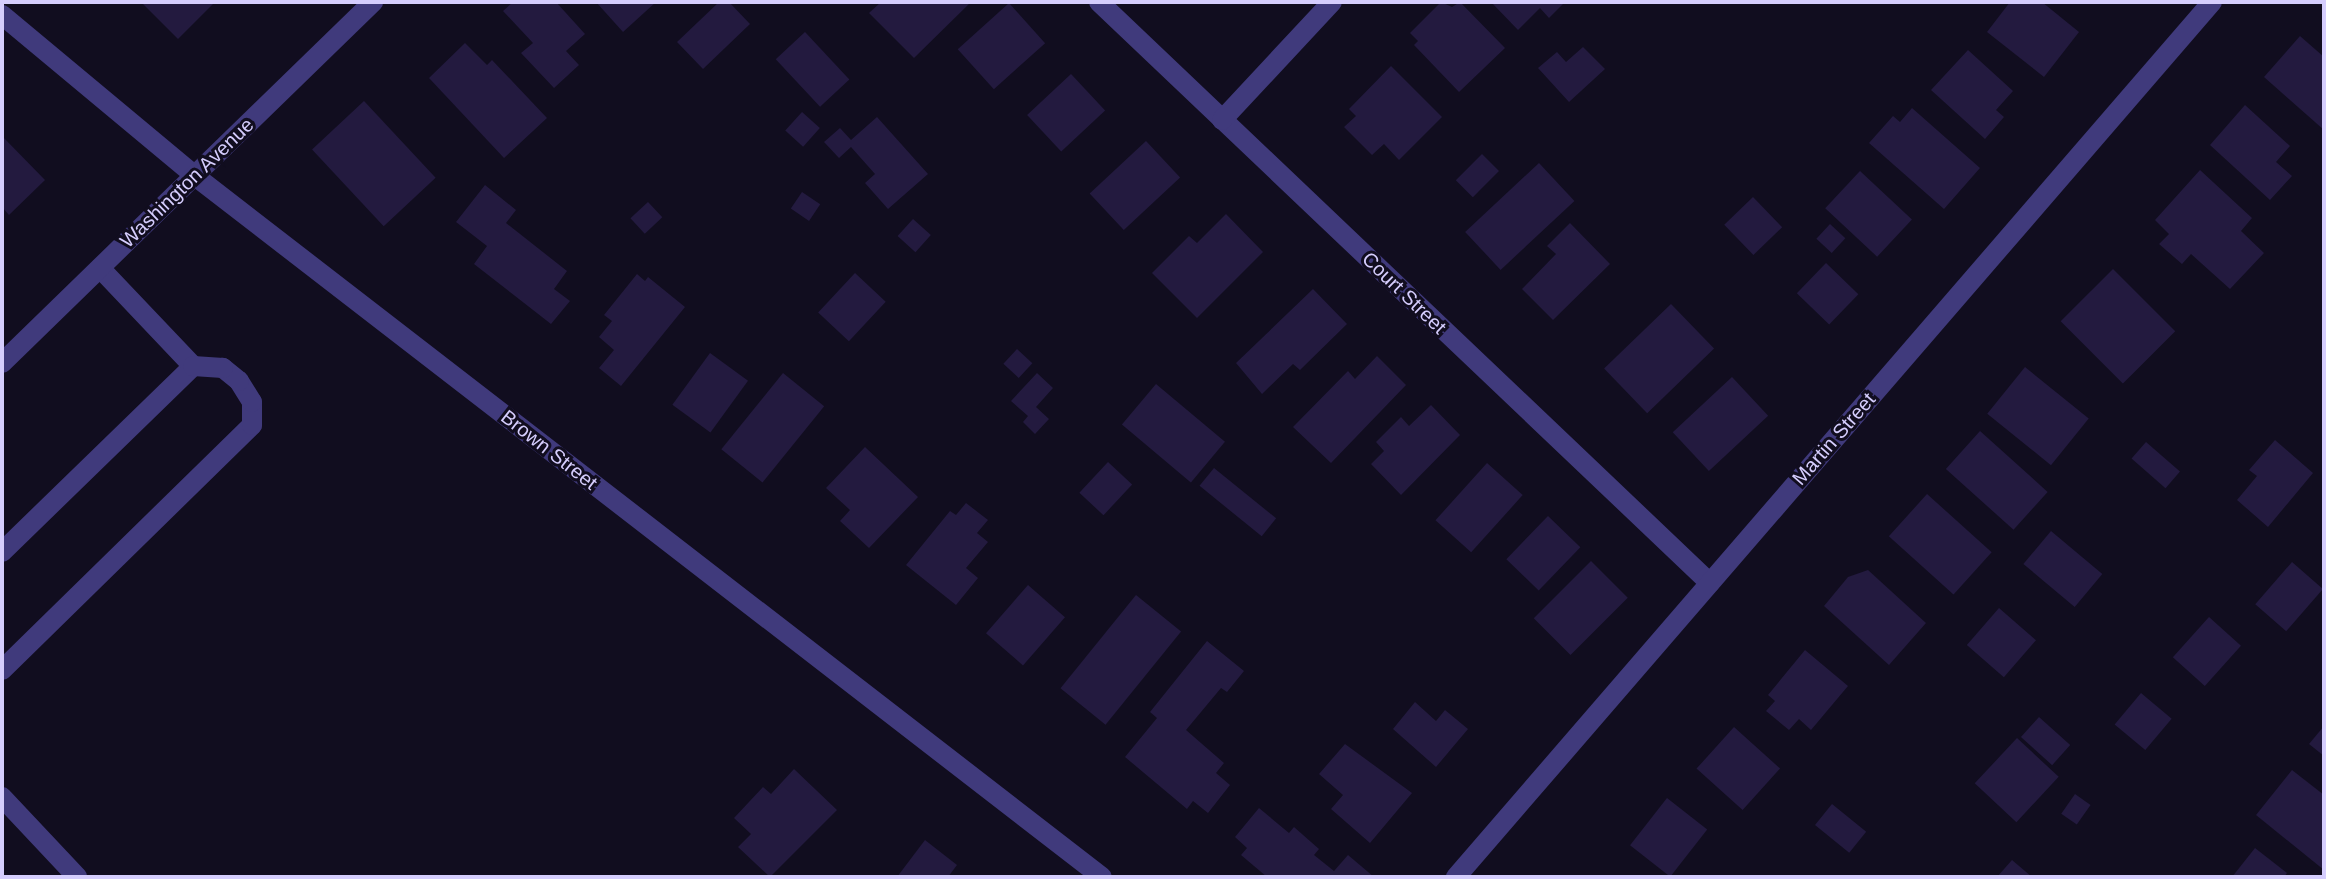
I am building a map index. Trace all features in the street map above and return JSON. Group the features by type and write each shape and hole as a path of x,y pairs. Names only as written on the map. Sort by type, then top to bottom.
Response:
{"street":[{"name":"Washington Avenue","path":"2,363 373,2"},
{"name":"Court Street","path":"1099,2 1710,583"},
{"path":"1222,120 1332,2"},
{"name":"Martin Street","path":"1456,877 2212,2"},
{"name":"Brown Street","path":"2,15 195,176 1102,877"},
{"path":"2,670 252,425 252,402 239,381 223,368 193,366 100,268"},
{"path":"2,552 193,366"},
{"path":"2,797 77,877"}],"building":[{"path":"141,2 215,2 178,39"},
{"path":"513,2 556,2 585,34 566,51 579,65 554,88 521,53 533,43 503,11"},
{"path":"596,2 656,2 623,32"},
{"path":"719,2 729,2 750,24 703,69 677,42"},
{"path":"881,2 971,2 914,58 869,13"},
{"path":"1441,2 1452,7 1460,2 1505,48 1459,92 1414,45 1418,41 1410,33"},
{"path":"1491,2 1565,2 1549,18 1540,8 1518,30"},
{"path":"2010,2 2042,2 2079,32 2044,77 1987,32"},
{"path":"1009,3 1045,43 994,89 958,49"},
{"path":"805,32 849,80 820,107 776,59"},
{"path":"2300,36 2324,57 2324,130 2264,77"},
{"path":"465,43 487,65 492,60 547,118 504,158 429,78"},
{"path":"1583,47 1605,69 1569,102 1538,68 1557,52 1566,62"},
{"path":"1968,50 2013,91 1996,110 2004,117 1985,139 1931,90"},
{"path":"1391,66 1442,117 1399,160 1384,144 1372,155 1344,127 1356,116 1349,109"},
{"path":"1071,74 1105,111 1061,151 1027,115"},
{"path":"364,101 436,178 384,226 312,149"},
{"path":"2245,105 2290,146 2276,162 2292,176 2270,200 2210,145"},
{"path":"1912,108 1980,168 1944,209 1869,143 1893,116 1900,122"},
{"path":"802,112 820,128 803,147 785,131"},
{"path":"877,117 928,174 888,209 865,183 875,174 851,147 839,158 824,142 840,128 851,140"},
{"path":"2,136 45,180 9,215 2,207"},
{"path":"1146,141 1180,178 1124,230 1090,194"},
{"path":"1482,154 1499,171 1473,197 1456,180"},
{"path":"1539,163 1574,201 1501,270 1465,232"},
{"path":"2200,170 2252,218 2241,231 2264,253 2230,289 2191,254 2182,264 2159,244 2169,234 2155,220"},
{"path":"1860,171 1912,219 1877,257 1825,208"},
{"path":"485,185 516,210 506,223 567,271 554,289 570,301 551,324 474,264 487,246 456,222"},
{"path":"802,192 820,204 809,221 791,209"},
{"path":"1753,197 1782,227 1753,255 1724,225"},
{"path":"648,202 662,217 645,234 630,218"},
{"path":"1226,214 1263,252 1197,318 1152,273 1189,236 1197,243"},
{"path":"913,219 931,235 915,252 898,236"},
{"path":"1570,223 1610,264 1553,320 1522,289 1556,254 1547,246"},
{"path":"1830,224 1845,238 1832,253 1816,239"},
{"path":"1826,263 1858,294 1829,324 1797,293"},
{"path":"2113,269 2175,331 2123,384 2061,321"},
{"path":"855,273 886,302 849,341 818,312"},
{"path":"637,274 645,281 648,277 685,307 621,386 599,368 614,350 599,337 612,321 604,315"},
{"path":"1313,289 1347,324 1300,370 1293,364 1262,394 1236,363"},
{"path":"1671,304 1714,349 1647,413 1604,369"},
{"path":"1017,349 1032,363 1019,378 1003,364"},
{"path":"710,353 748,381 710,432 672,405"},
{"path":"1377,356 1406,385 1331,463 1293,427 1348,371 1355,379"},
{"path":"2025,367 2089,419 2051,465 1987,414"},
{"path":"783,373 824,406 763,483 721,449"},
{"path":"1037,373 1053,388 1036,407 1049,419 1035,434 1023,422 1028,416 1011,401"},
{"path":"1732,377 1768,416 1709,471 1673,432"},
{"path":"1156,384 1225,442 1191,482 1122,425"},
{"path":"1431,405 1460,435 1401,495 1371,464 1384,451 1376,442 1401,417 1409,426"},
{"path":"1980,431 2048,492 2014,530 1946,469"},
{"path":"2275,440 2313,473 2268,527 2237,500 2257,476 2249,470"},
{"path":"2146,442 2180,472 2166,488 2132,459"},
{"path":"865,447 918,497 869,548 840,521 850,510 826,488"},
{"path":"1108,462 1132,485 1103,515 1079,493"},
{"path":"1487,463 1523,495 1471,552 1435,520"},
{"path":"1214,468 1276,518 1262,536 1200,486"},
{"path":"1927,494 1992,552 1954,595 1889,536"},
{"path":"966,503 988,520 977,533 988,542 966,568 978,578 956,605 906,565 950,511 956,515"},
{"path":"1548,516 1580,547 1539,590 1506,559"},
{"path":"2051,531 2102,574 2075,607 2023,564"},
{"path":"1591,561 1628,598 1570,655 1534,618"},
{"path":"2292,562 2323,589 2286,631 2255,604"},
{"path":"1868,570 1926,623 1889,665 1824,606 1848,577"},
{"path":"1028,585 1065,617 1023,665 986,633"},
{"path":"1136,595 1181,632 1106,725 1060,688"},
{"path":"1999,608 2036,640 2004,677 1967,645"},
{"path":"2209,617 2241,646 2205,686 2173,657"},
{"path":"1207,641 1244,671 1227,692 1221,688 1186,730 1224,763 1216,773 1230,785 1208,813 1193,801 1187,809 1125,757 1157,718 1150,712"},
{"path":"1805,650 1848,686 1811,730 1799,719 1789,730 1766,711 1775,701 1768,695"},
{"path":"2141,693 2172,719 2145,750 2115,724"},
{"path":"1415,702 1436,721 1445,710 1468,729 1436,767 1393,729"},
{"path":"2039,717 2070,745 2052,765 2021,737"},
{"path":"2324,726 2324,756 2309,744"},
{"path":"1734,727 1780,768 1743,810 1697,769"},
{"path":"2017,738 2059,777 2016,822 1975,783"},
{"path":"1345,744 1412,793 1370,843 1331,809 1343,795 1319,774"},
{"path":"794,769 837,810 770,877 738,847 751,834 734,818 763,787 771,794"},
{"path":"2292,770 2324,795 2324,870 2256,815"},
{"path":"2075,794 2091,805 2077,825 2061,814"},
{"path":"1667,798 1707,829 1670,877 1630,845"},
{"path":"1832,804 1866,832 1849,853 1815,825"},
{"path":"1259,808 1289,833 1294,827 1319,849 1314,855 1334,871 1348,855 1374,877 1267,877 1241,855 1247,848 1235,837"},
{"path":"925,840 957,865 948,877 897,877"},
{"path":"2255,848 2287,873 2284,877 2232,877"},
{"path":"2012,860 2032,877 1997,877"}]}
